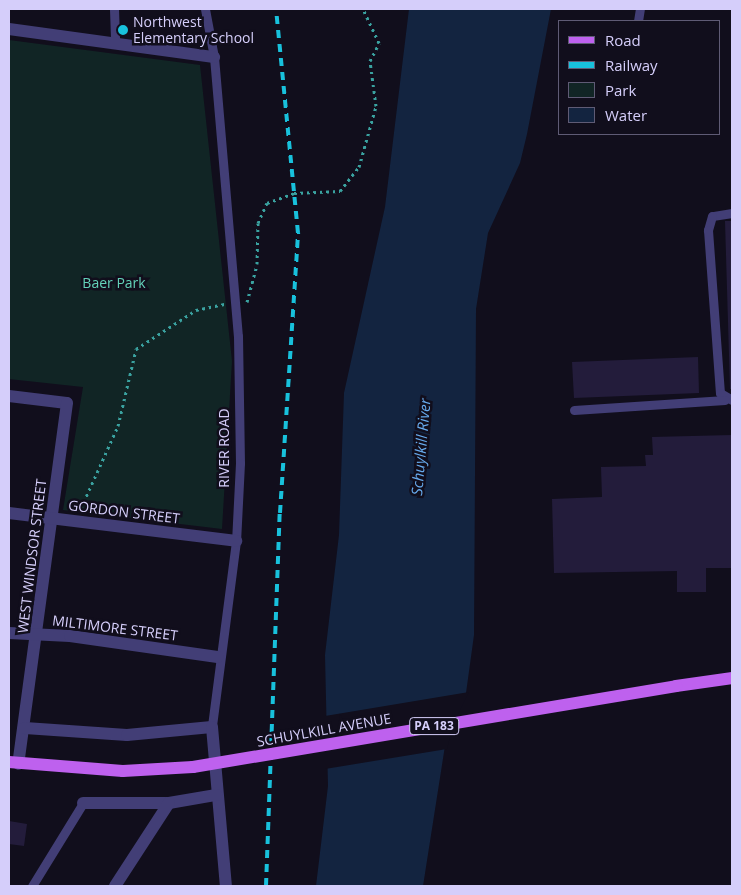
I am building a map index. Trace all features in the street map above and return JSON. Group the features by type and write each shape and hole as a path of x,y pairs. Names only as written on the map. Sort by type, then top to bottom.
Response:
{"main road":[{"name":"SCHUYLKILL AVENUE","path":"14,763 123,771 193,767 732,678"}],"street":[{"path":"9,29 214,57"},
{"name":"WEST WINDSOR STREET","path":"9,396 67,403 23,742 14,763"},
{"name":"GORDON STREET","path":"9,513 76,520 236,542"},
{"name":"MILTIMORE STREET","path":"9,633 37,634 218,657"},
{"path":"25,728 127,735 212,727"},
{"name":"RIVER ROAD","path":"212,727 216,795 226,886"},
{"path":"83,803 169,803 216,795"},
{"path":"115,886 169,803"}],"lane":[{"path":"114,9 115,44"},
{"name":"RIVER ROAD","path":"205,9 214,57 234,304 240,464 236,542 218,657 212,727"},
{"path":"729,400 720,393 716,363 708,230 712,216 732,213"},
{"path":"574,410 729,400"},
{"path":"32,886 83,803"}],"path":[{"path":"76,520 118,426 136,349 196,310 234,304 251,298 258,223 267,204 294,193 340,191 359,167 376,106 370,61 378,43 363,9"}],"green space":[{"name":"Baer Park","path":"9,40 200,65 232,361 222,529 63,510 83,387 9,379"}],"water":[{"name":"Schuylkill River","path":"409,9 551,9 520,163 488,233 476,309 474,635 466,693 447,733 423,886 316,886 328,786 325,655 339,535 344,393 385,207"}],"pier":[{"path":"469,692 454,722 447,749 325,769 325,716"}],"building":[{"path":"725,221 732,221 732,389 730,389"},
{"path":"698,357 699,393 574,398 572,362"},
{"path":"732,435 732,568 706,568 706,592 677,592 677,571 554,573 552,499 602,497 601,467 646,466 645,455 653,455 652,437"},
{"path":"9,821 27,824 24,846 9,844"}],"railway":[{"path":"266,886 280,513 298,233 276,9"}],"place":[{"name":"Northwest Elementary School","path":"123,30"}]}
